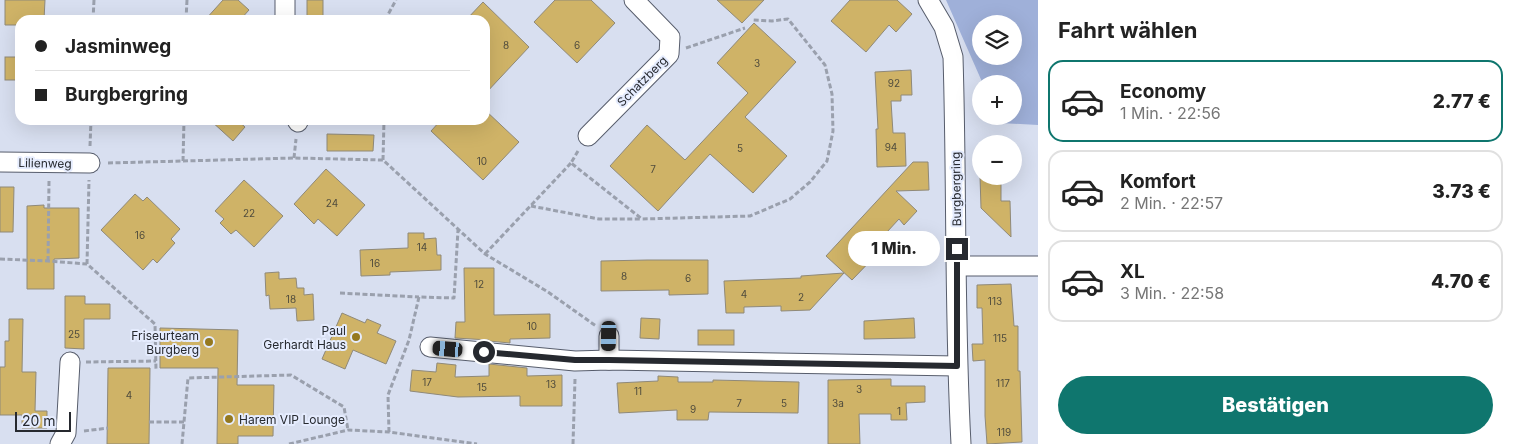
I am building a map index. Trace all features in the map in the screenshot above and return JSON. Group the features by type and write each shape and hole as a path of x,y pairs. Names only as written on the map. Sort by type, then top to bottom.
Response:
{"street":[{"path":"285,0 285,15"},
{"name":"Schatzberg","path":"588,136 669,54 670,37 634,0"},
{"name":"Burgbergring","path":"928,0 944,27 953,57 957,366 961,444"},
{"name":"Lilienweg","path":"0,162 90,163"},
{"path":"957,266 1038,266"},
{"path":"609,336 609,360"},
{"path":"430,348 575,360 957,366"},
{"path":"60,444 66,434 70,362"}],"path":[{"path":"93,15 94,0"},
{"path":"186,15 187,0"},
{"path":"388,15 396,0"},
{"path":"531,206 599,219 642,219 750,216 790,199 810,182 826,162 833,131 832,94 825,65 788,19 772,21 753,20"},
{"path":"669,54 745,28"},
{"path":"86,264 91,125"},
{"path":"183,161 184,125"},
{"path":"383,160 384,125"},
{"path":"485,254 570,163 588,136"},
{"path":"90,163 294,158 383,160 485,254 548,292 609,336"},
{"path":"48,260 50,163"},
{"path":"570,163 642,219"},
{"path":"340,293 454,298 458,229"},
{"path":"0,259 48,260 86,264 155,324 156,370"},
{"path":"389,432 388,395 409,340 419,297"},
{"path":"573,444 575,360"},
{"path":"70,362 156,361"},
{"path":"182,444 188,378 290,375 344,407 348,430"},
{"path":"150,422 184,422"},
{"path":"95,429 108,428"},
{"path":"289,444 348,430 389,432 477,444"}],"shaded area":[{"path":"946,0 1038,0 1038,125 1022,124 1022,75 979,75 975,65 1022,65 1022,15 972,15 972,59"}],"building":[{"path":"5,0 45,0 44,15 15,15 15,25 5,25"},
{"path":"223,0 238,0 249,10 244,15 210,15"},
{"path":"307,0 323,0 323,15 307,15"},
{"path":"555,0 591,0 615,23 577,63 534,22"},
{"path":"717,0 764,0 742,23"},
{"path":"850,0 897,0 912,14 896,32 889,25 866,52 831,21"},
{"path":"483,2 529,47 490,89 490,15 471,15"},
{"path":"754,23 796,62 745,117 787,156 753,193 710,154 658,211 610,166 647,125 685,160 748,93 717,63"},
{"path":"5,57 15,57 15,80 5,80"},
{"path":"911,70 912,95 901,95 901,101 891,101 893,133 905,133 906,166 877,167 876,129 878,129 875,72"},
{"path":"490,115 519,142 483,180 431,131 436,125 490,125"},
{"path":"215,125 243,125 245,127 233,141"},
{"path":"327,134 374,135 373,151 327,151"},
{"path":"913,162 928,162 929,190 896,191 917,211 904,225 899,219 874,246 880,251 852,280 826,256"},
{"path":"326,169 365,205 337,236 318,219 314,224 294,204"},
{"path":"244,180 283,216 254,247 236,230 231,234 220,223 224,219 215,211"},
{"path":"980,185 1001,185 1001,201 1010,201 1011,237 981,208"},
{"path":"0,187 14,187 13,232 0,232"},
{"path":"135,194 143,201 147,197 180,229 171,239 175,243 157,263 153,259 143,270 101,230"},
{"path":"44,205 44,208 79,208 79,258 54,259 54,289 27,289 27,206"},
{"path":"408,233 424,233 424,239 436,238 437,255 441,255 441,270 390,272 390,275 361,276 360,250 408,248"},
{"path":"708,260 708,294 669,295 669,290 601,291 601,261"},
{"path":"464,268 494,268 494,315 550,314 550,338 510,339 510,343 455,338 456,322 465,322"},
{"path":"279,272 279,279 296,278 297,288 304,288 304,295 313,294 314,320 297,321 296,308 270,309 269,295 266,296 265,273"},
{"path":"844,273 810,310 781,311 781,306 744,307 744,313 726,313 724,281 801,278 801,276"},
{"path":"1011,284 1014,326 1018,326 1018,371 1020,371 1022,442 987,444 985,360 973,361 972,344 983,344 982,308 977,308 977,285"},
{"path":"65,296 85,296 85,304 110,304 110,319 84,319 84,349 65,348"},
{"name":"Paul Gerhardt Haus","path":"342,313 365,323 367,319 381,325 377,333 396,341 386,364 353,350 345,369 322,359"},
{"path":"641,318 660,319 659,339 640,338"},
{"path":"914,318 915,338 864,339 864,321"},
{"path":"9,319 23,319 22,372 36,372 35,411 47,411 47,428 22,428 22,415 0,415 0,367 5,367 5,341 9,341"},
{"path":"160,328 238,330 237,385 274,385 273,436 238,436 238,444 217,444 218,368 160,368"},
{"path":"698,330 734,330 734,345 698,345"},
{"path":"437,363 456,365 455,377 489,376 489,364 527,368 527,376 562,375 562,406 520,406 520,396 458,397 410,391 412,370 436,372"},
{"path":"108,368 150,368 149,444 107,444"},
{"path":"658,376 678,377 678,382 713,382 713,380 799,382 798,413 709,412 708,420 677,420 677,410 619,413 617,383 658,381"},
{"path":"891,379 891,386 925,386 925,402 906,403 907,420 891,420 891,414 859,414 860,444 828,444 828,380"}],"place":[{"name":"Paul Gerhardt Haus","path":"356,337"},
{"name":"Friseurteam Burgberg","path":"209,342"},
{"name":"Harem VIP Lounge","path":"229,419"}],"route":[{"path":"484,352 575,360 957,366 957,249"}]}
